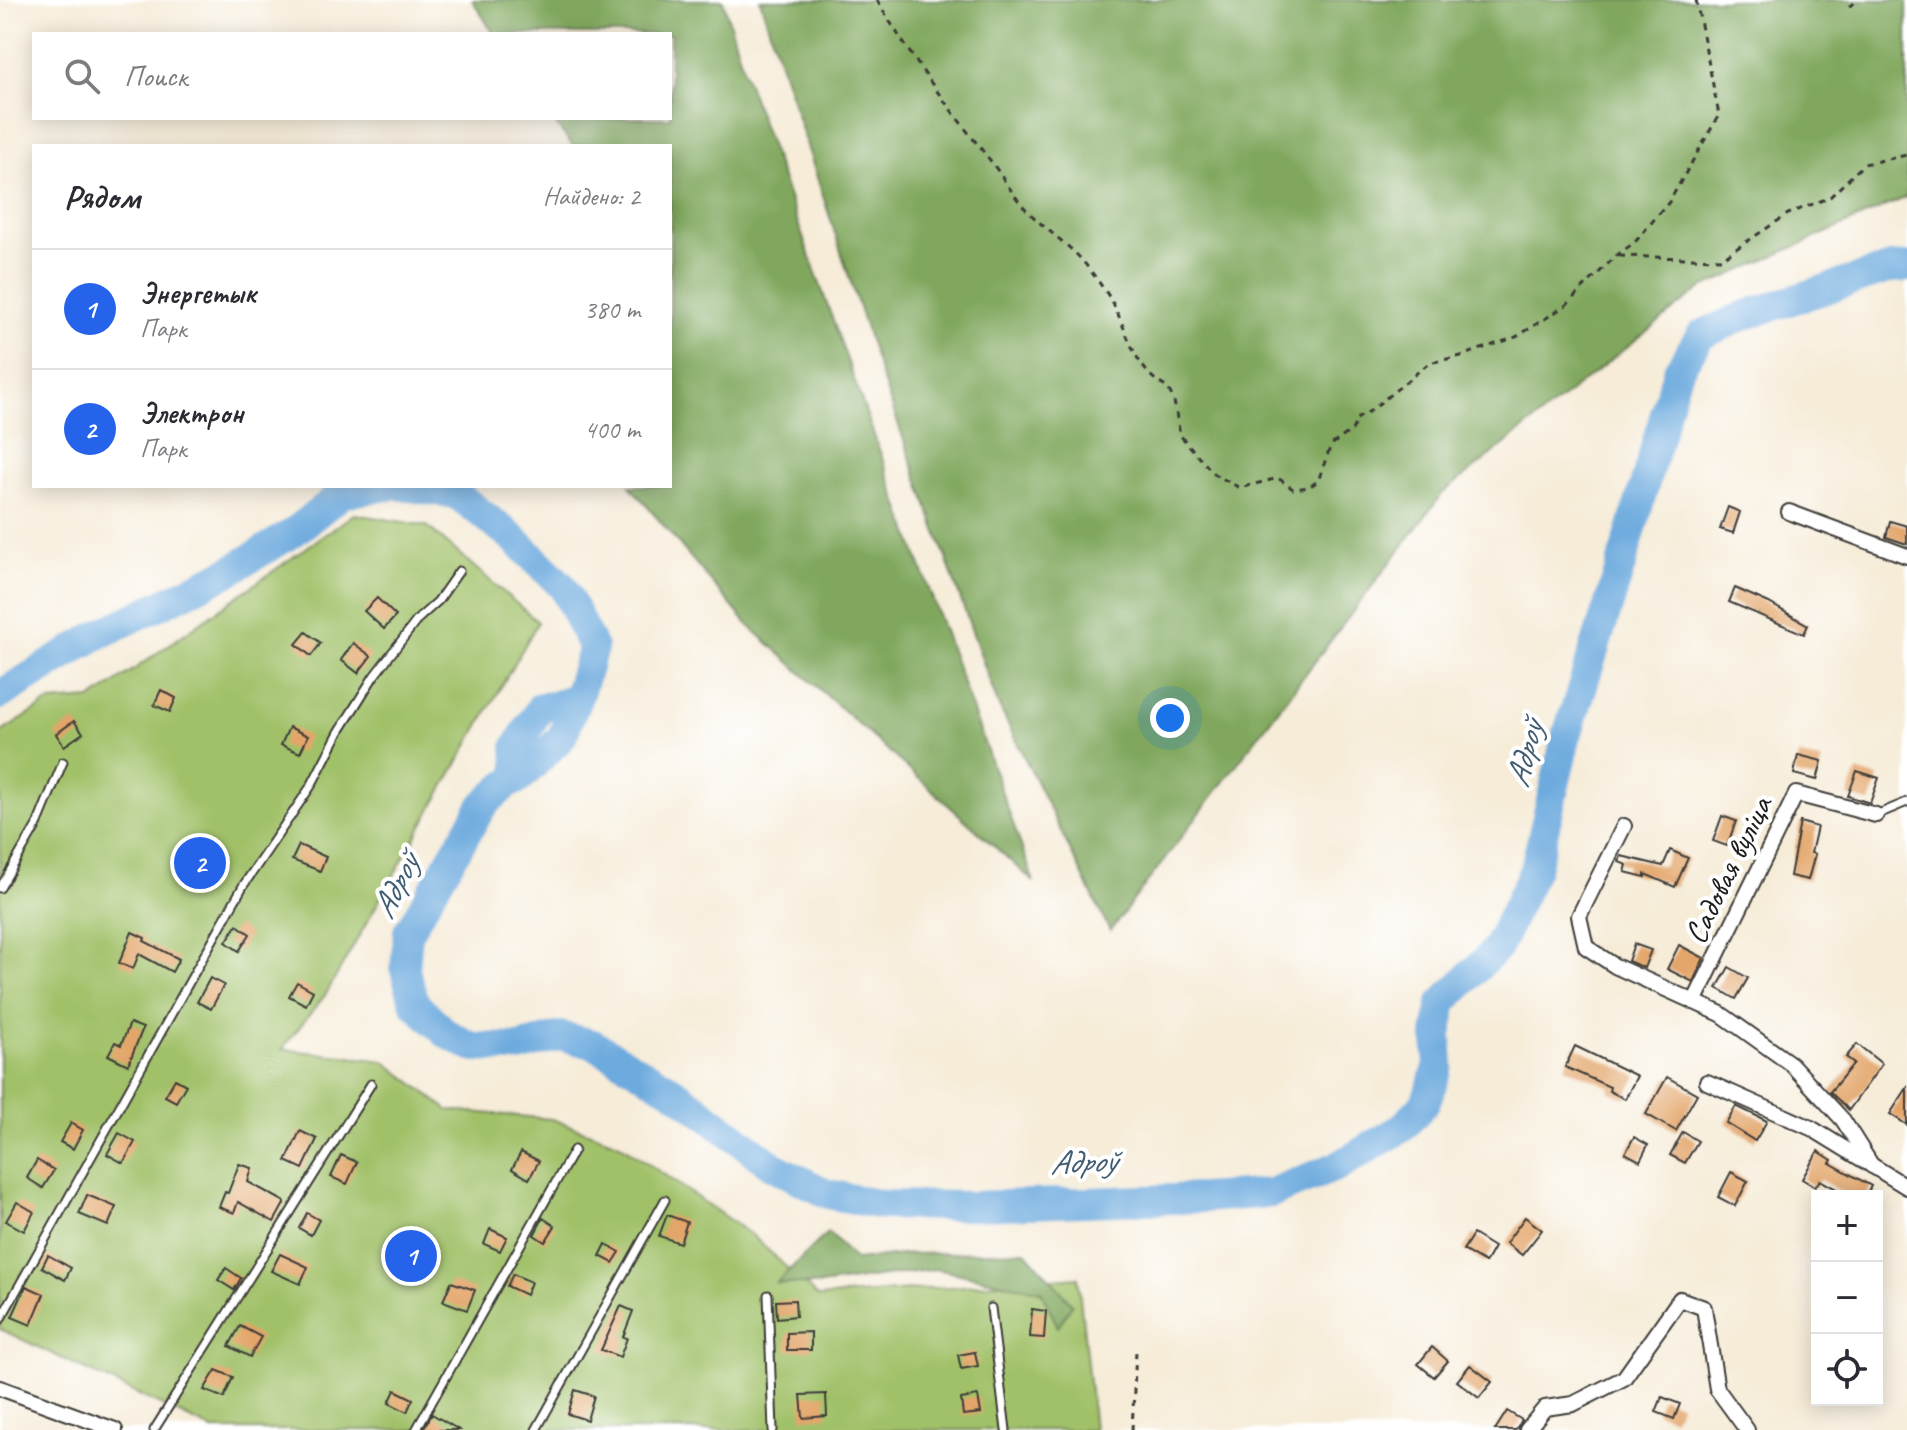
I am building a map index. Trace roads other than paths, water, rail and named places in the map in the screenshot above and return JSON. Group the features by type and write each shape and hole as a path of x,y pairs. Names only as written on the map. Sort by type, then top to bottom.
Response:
{"street":[{"path":"1789,512 1907,556"},
{"name":"Садовая вуліца","path":"1694,1002 1796,794 1876,815"},
{"path":"1624,826 1579,916 1586,947 1615,966 1721,1014 1791,1064 1843,1120 1872,1166"},
{"path":"1707,1082 1811,1128 1907,1187"},
{"path":"1527,1430 1545,1408 1573,1404 1624,1378 1680,1299 1704,1308 1717,1389 1747,1430"},
{"path":"0,1388 115,1430"}],"lane":[{"path":"0,1320 243,886 311,786 339,732 374,676 418,619 438,601 459,571"},
{"path":"0,888 37,825 63,762"},
{"path":"1876,815 1907,802"},
{"path":"154,1430 371,1084"},
{"path":"416,1430 574,1150"},
{"path":"536,1430 665,1200"},
{"path":"768,1295 773,1430"},
{"path":"991,1308 1006,1430"}],"waterway":[{"name":"Адроў","path":"416,488 456,494 512,537 563,587 593,648 562,737 519,779 506,785 483,805 408,932 405,970 415,1004 446,1033 472,1047 520,1048 560,1036 593,1044 674,1091 773,1166 828,1194 882,1205 972,1206 1271,1193 1338,1166 1402,1128 1425,1103 1439,1066 1437,1036 1442,1003 1497,948 1535,868 1566,738 1621,566 1677,372 1701,335 1746,315 1891,268 1907,267"},
{"name":"Адроў","path":"0,695 94,637 228,572 294,532 343,493 375,488"},
{"path":"519,779 517,746 541,707 554,706 578,696"}],"place":[{"name":"Электрон","path":"200,863"},
{"name":"Энергетык","path":"411,1256"}]}
